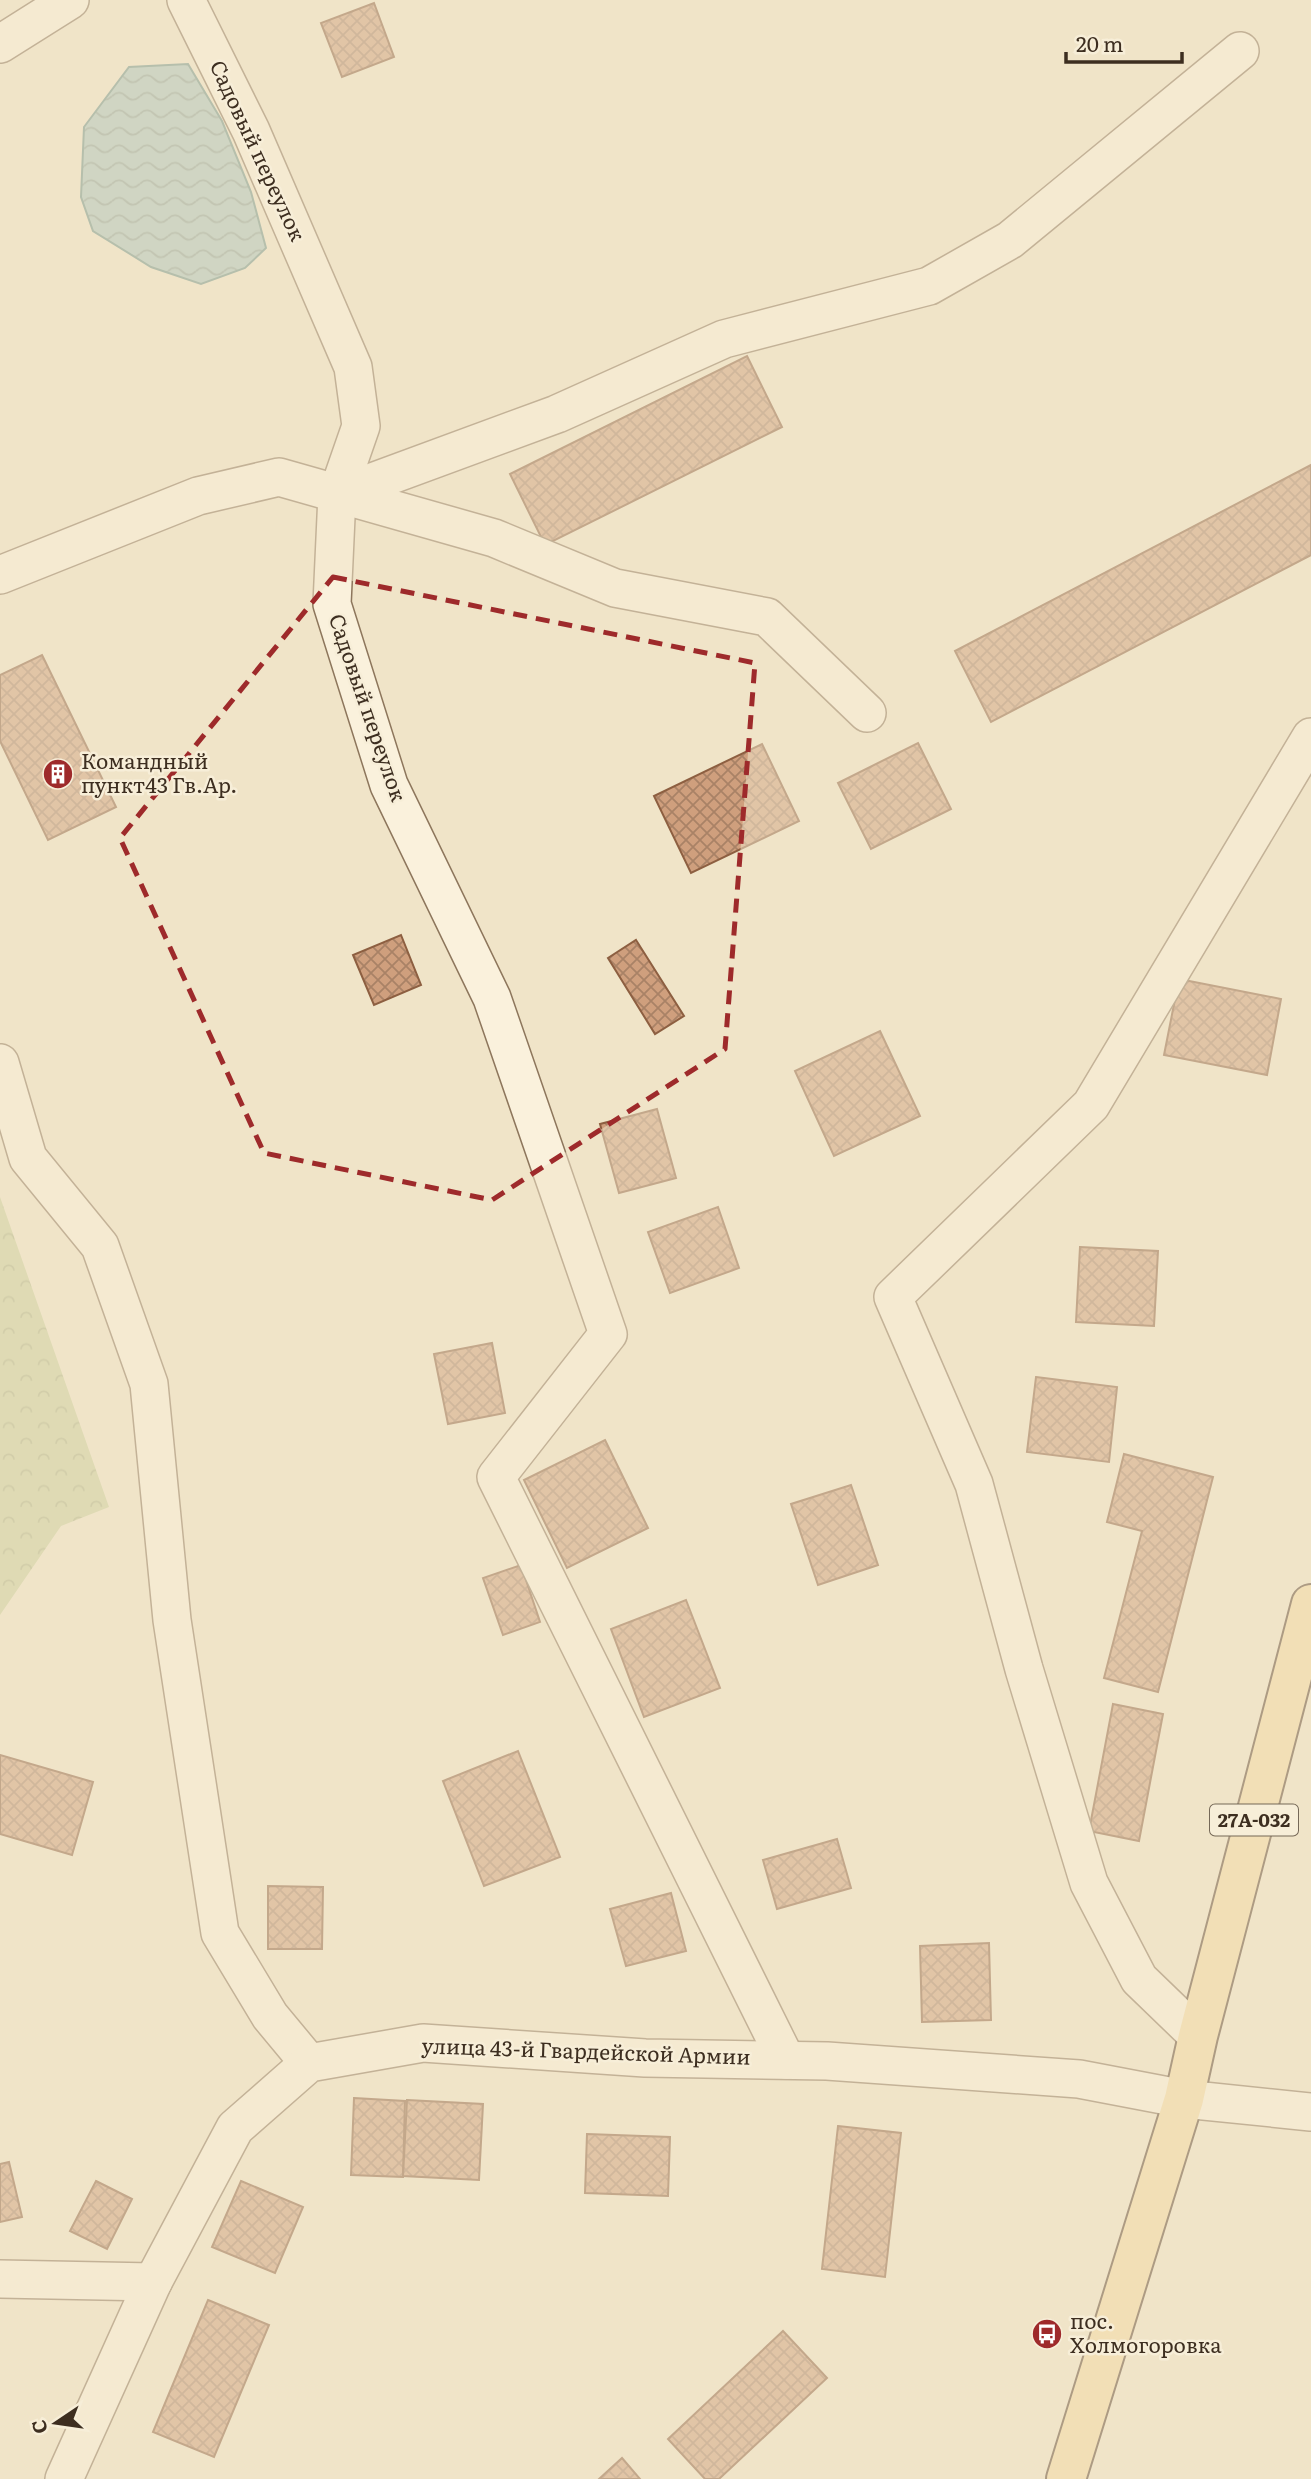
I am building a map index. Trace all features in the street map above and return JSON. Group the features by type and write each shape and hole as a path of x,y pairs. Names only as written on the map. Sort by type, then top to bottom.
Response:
{"main road":[{"name":"27А-032","path":"1066,2479 1184,2099 1311,1604"}],"street":[{"path":"0,44 70,0"},
{"name":"Садовый переулок","path":"186,0 251,131 353,367 361,426 337,495 332,604 395,798 492,998 608,1334 496,1477 786,2060"},
{"path":"337,495 557,414 724,339 929,286 1010,240 1240,51"},
{"path":"0,575 198,496 279,477 494,538 615,588 767,617 867,713"},
{"path":"1198,2036 1139,1979 1089,1884 1024,1669 974,1484 893,1297 1091,1105 1311,737"},
{"path":"0,1063 28,1158 100,1246 149,1384 172,1620 220,1933 270,2017 309,2063 235,2128 153,2282 64,2479"},
{"name":"улица 43-й Гвардейской Армии","path":"309,2063 423,2043 645,2058 786,2060 1079,2078 1184,2099 1311,2112"},
{"path":"0,2279 153,2282"}],"highlighted area":[{"path":"333,577 755,663 725,1049 492,1200 264,1153 120,838"}],"green space":[{"path":"0,1197 109,1507 61,1526 0,1615"}],"water":[{"path":"188,64 222,121 251,192 266,248 245,268 201,284 151,267 93,231 81,197 84,127 129,67"}],"building":[{"path":"374,3 394,57 342,77 321,23"},
{"path":"747,356 782,427 545,545 510,474"},
{"path":"1311,465 1311,555 991,722 955,651"},
{"name":"Командный пункт43 Гв.Ар.","path":"42,655 116,807 48,840 0,741 0,675"},
{"path":"918,743 951,809 871,849 838,783"},
{"path":"762,744 799,821 691,873 654,796"},
{"path":"401,935 421,985 374,1005 353,955"},
{"path":"636,940 684,1016 655,1034 608,958"},
{"path":"1179,979 1281,999 1267,1075 1164,1055"},
{"path":"880,1031 920,1116 834,1156 795,1071"},
{"path":"657,1109 676,1178 619,1193 600,1124"},
{"path":"718,1207 739,1268 670,1293 648,1232"},
{"path":"1080,1247 1158,1251 1154,1326 1076,1322"},
{"path":"492,1343 505,1413 448,1424 434,1354"},
{"path":"1036,1377 1117,1387 1109,1462 1027,1452"},
{"path":"605,1440 648,1528 567,1568 524,1480"},
{"path":"1124,1454 1213,1477 1158,1692 1104,1678 1142,1531 1107,1522"},
{"path":"851,1485 878,1565 818,1585 791,1504"},
{"path":"521,1565 540,1622 503,1635 483,1578"},
{"path":"686,1600 720,1688 644,1717 611,1629"},
{"path":"1113,1704 1163,1714 1139,1841 1089,1831"},
{"path":"518,1751 560,1857 484,1886 443,1781"},
{"path":"0,1755 93,1782 72,1855 0,1834"},
{"path":"837,1839 851,1888 777,1909 763,1860"},
{"path":"268,1886 323,1887 322,1949 268,1949"},
{"path":"671,1893 686,1951 626,1966 610,1909"},
{"path":"989,1943 991,2020 922,2022 920,1946"},
{"path":"354,2098 405,2101 403,2177 351,2175"},
{"path":"407,2100 483,2104 479,2180 403,2176"},
{"path":"838,2126 901,2133 885,2277 822,2269"},
{"path":"587,2134 670,2137 668,2196 585,2193"},
{"path":"9,2162 22,2217 0,2222 0,2164"},
{"path":"96,2181 132,2199 107,2249 70,2231"},
{"path":"241,2181 303,2207 275,2273 212,2247"},
{"path":"208,2300 269,2325 214,2457 153,2432"},
{"path":"783,2331 827,2378 719,2479 705,2479 668,2439"},
{"path":"622,2458 640,2479 599,2479"}],"place":[{"name":"Командный пункт43 Гв.Ар.","path":"58,774"},
{"name":"пос. Холмогоровка","path":"1047,2334"}]}
